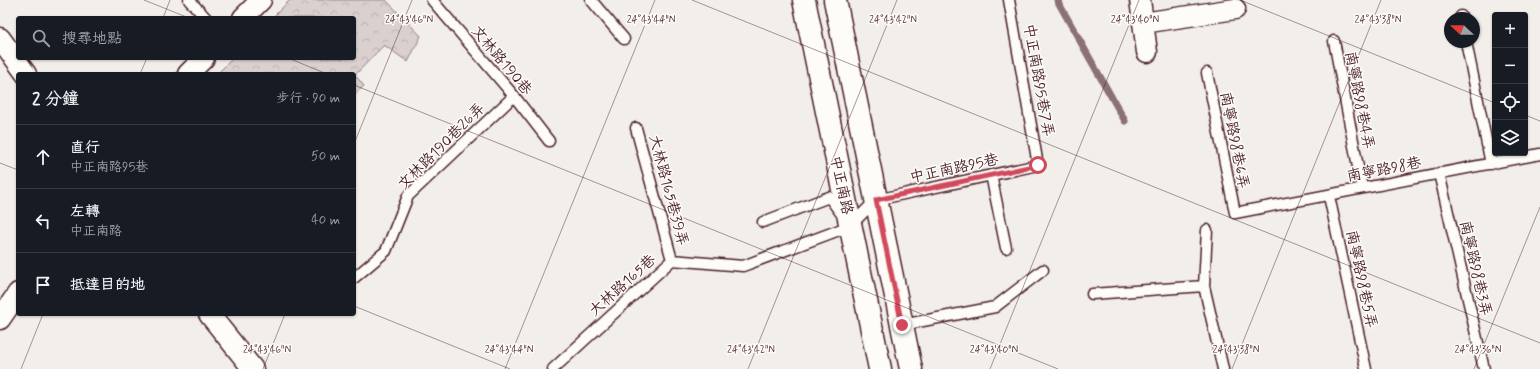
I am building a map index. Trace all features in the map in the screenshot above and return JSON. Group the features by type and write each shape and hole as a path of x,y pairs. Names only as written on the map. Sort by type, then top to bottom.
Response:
{"street":[{"path":"245,16 261,0"},
{"name":"中正南路","path":"804,0 880,369"},
{"name":"中正南路","path":"835,0 911,369"},
{"path":"1140,0 1148,52"},
{"path":"1143,23 1236,9"},
{"path":"0,38 25,72"},
{"path":"190,72 202,60"},
{"path":"0,319 16,296"},
{"path":"211,316 253,369"}],"lane":[{"path":"189,0 204,16"},
{"name":"文林路190巷","path":"432,0 514,96 549,141"},
{"path":"591,0 624,39"},
{"name":"中正南路95巷7弄","path":"1009,0 1038,165"},
{"name":"南寧路98巷4弄","path":"1334,41 1362,188"},
{"path":"1467,48 1491,164"},
{"name":"南寧路98巷6弄","path":"1207,73 1235,213"},
{"name":"文林路190巷26弄","path":"356,276 386,251 408,196 514,96"},
{"name":"大林路165巷39弄","path":"636,128 672,260"},
{"name":"南寧路98巷","path":"1235,213 1540,154"},
{"name":"中正南路95巷","path":"876,200 1038,165"},
{"name":"南寧路98巷3弄","path":"1439,174 1484,369"},
{"path":"991,175 1006,248"},
{"name":"南寧路98巷5弄","path":"1329,196 1366,369"},
{"path":"763,222 829,197 850,226"},
{"name":"大林路165巷","path":"553,369 672,260 743,266 850,226 876,200"},
{"path":"1207,230 1204,286 1223,369"},
{"path":"902,325 995,306 1042,270"},
{"path":"1092,294 1204,286"}],"green space":[{"path":"290,0 386,0 421,36 408,62 384,45 356,74 356,72 219,72 231,60 356,60 356,16 274,16"},
{"path":"356,76 364,86 356,93"}],"waterway":[{"path":"1057,0 1125,121"}],"route":[{"path":"902,325 876,200 1038,165"}]}
